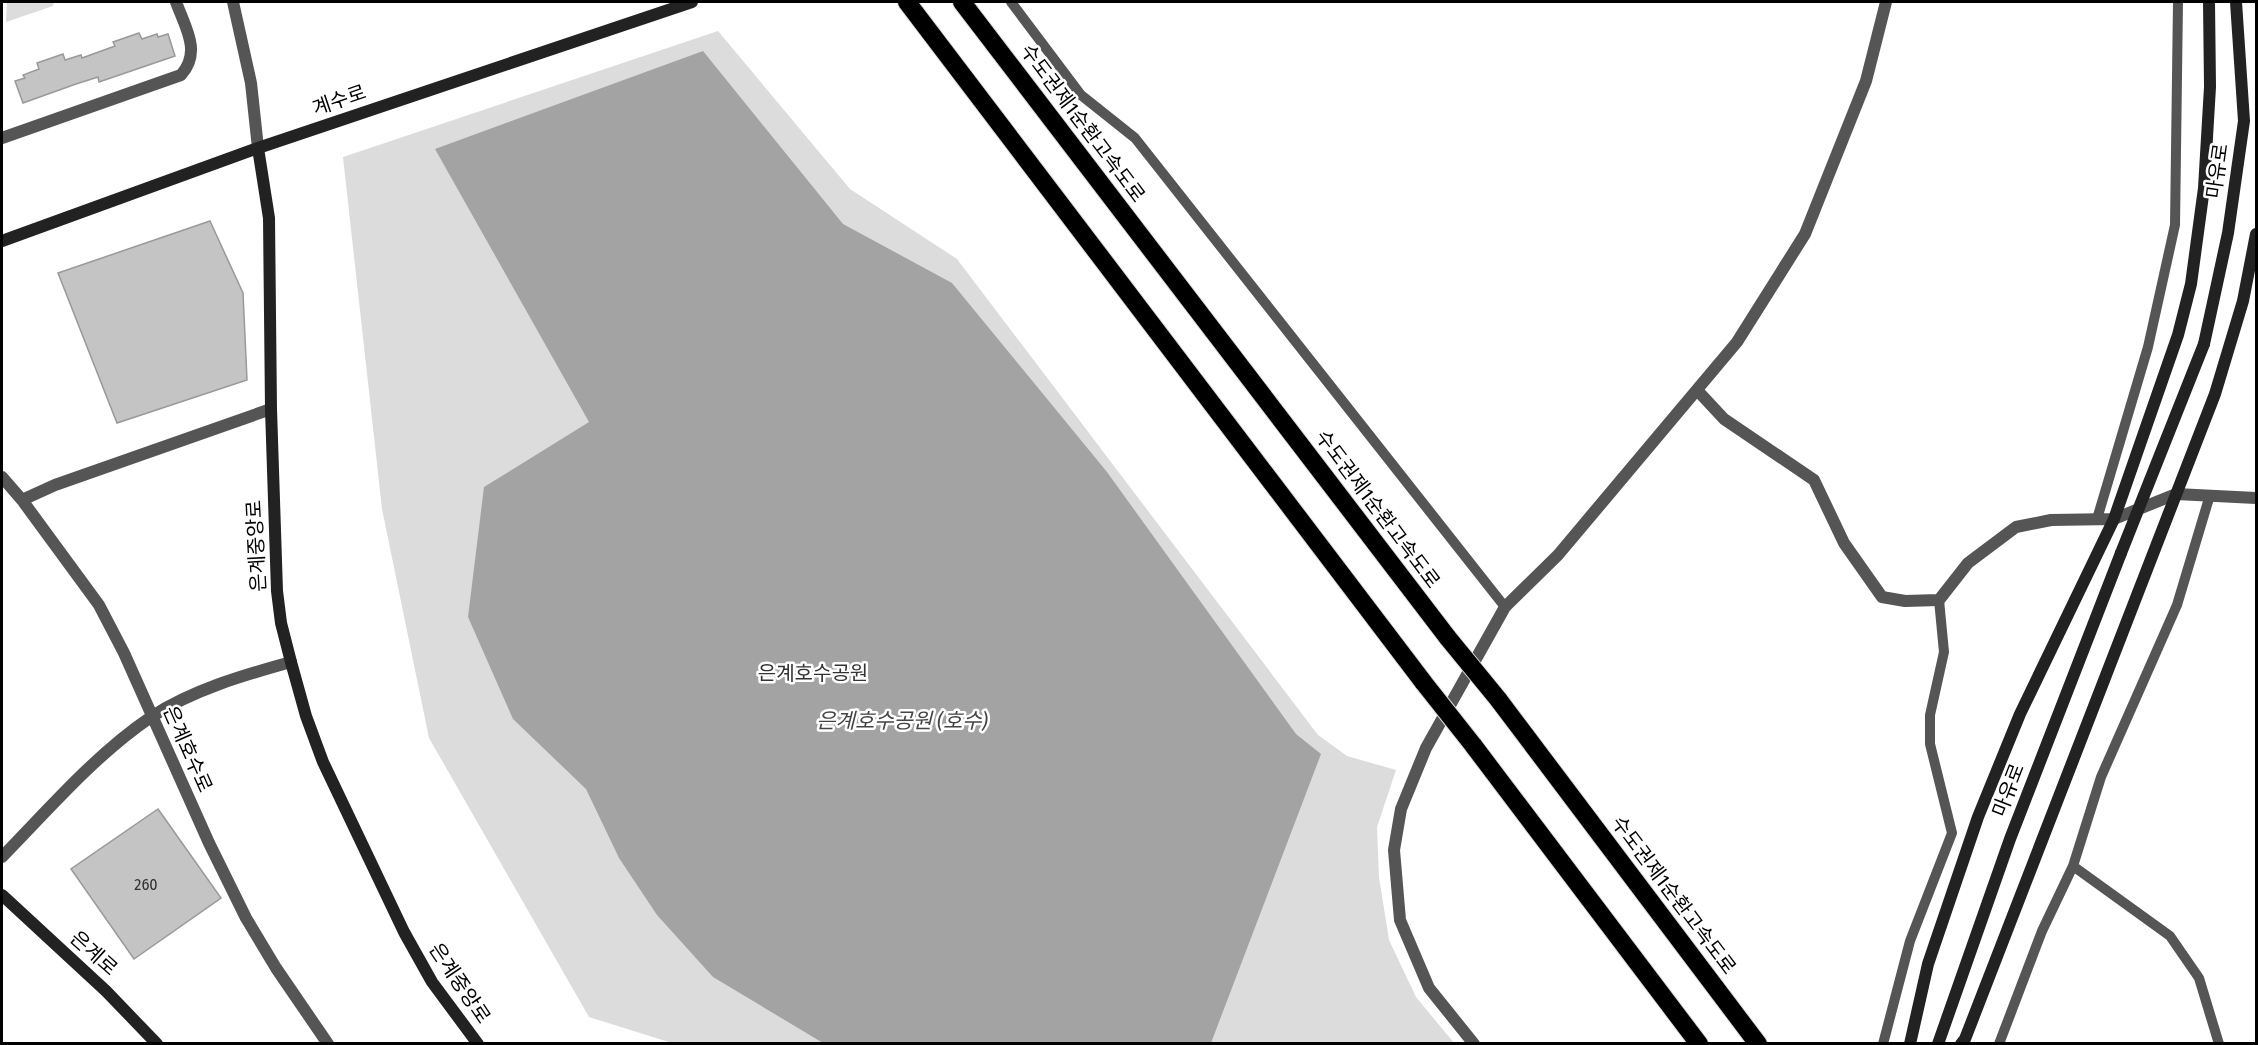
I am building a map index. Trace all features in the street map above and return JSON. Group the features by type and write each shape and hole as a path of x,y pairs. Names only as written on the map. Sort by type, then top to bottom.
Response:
{"highway":[{"path":"907,2 1699,1044"},
{"name":"수도권제1순환고속도로","path":"962,2 1448,638 1498,699 1758,1044"}],"main road":[{"name":"계수로","path":"2,240 258,148 692,2"},
{"path":"1910,1044 1928,964 1978,817 2020,714 2114,519 2178,334 2191,284 2204,188 2210,87 2209,2"},
{"name":"마유로","path":"1938,1044 2010,839 2204,344 2228,233 2244,121 2236,2"},
{"name":"은계중앙로","path":"258,148 269,218 271,409 281,623 306,716 323,762 404,932 432,982 478,1044"},
{"path":"1961,1044 2215,394 2243,301 2256,234"},
{"name":"은계로","path":"2,895 106,991 157,1044"}],"street":[{"path":"2,138 181,75 191,61 192,48 176,2"},
{"name":"은계중앙로","path":"233,2 250,83 258,148"},
{"path":"1474,1044 1429,988 1400,920 1394,850 1401,808 1426,748 1505,608 1558,555 1737,342 1805,234 1866,81 1886,2"},
{"path":"1697,390 1724,420 1814,480 1844,543 1882,597 1905,601 1939,600 1968,563 2016,527 2051,520 2114,519 2176,494 2256,498"},
{"path":"22,500 55,485 271,409"},
{"name":"은계호수로","path":"2,477 22,500 99,605 124,653 209,843 246,918 276,968 328,1044"},
{"path":"2,857 99,759 152,717 192,696 252,673 291,662"}],"lane":[{"path":"1011,2 1081,95 1135,138 1505,608"},
{"path":"2097,519 2148,347 2175,225 2178,2"},
{"path":"1999,1044 2042,931 2073,866 2101,777 2177,605 2210,495"},
{"path":"1883,1044 1910,941 1952,833 1930,744 1930,715 1944,652 1939,600"},
{"path":"2073,866 2170,936 2199,978 2219,1044"}],"green space":[{"path":"7,2 54,2 53,6 6,22"},
{"name":"은계호수공원 (호수)","path":"718,31 850,189 957,259 1318,735 1347,756 1396,770 1377,827 1379,877 1389,940 1416,997 1454,1043 675,1044 589,1017 429,738 382,509 343,157"}],"water":[{"name":"은계호수공원 (호수)","path":"703,51 843,224 952,283 1107,472 1296,734 1321,754 1211,1043 823,1043 713,977 657,915 619,858 586,789 513,719 468,617 484,487 589,422 435,149"}],"building":[{"path":"139,33 142,39 157,34 158,37 168,34 175,56 99,82 98,77 23,103 15,81 39,69 37,63 63,54 65,60 81,55 82,58 115,46 113,42"},
{"path":"210,221 243,293 247,380 117,423 58,273"},
{"path":"158,809 221,898 134,959 71,869"}],"park label":[{"name":"은계호수공원","path":"813,673"}]}
